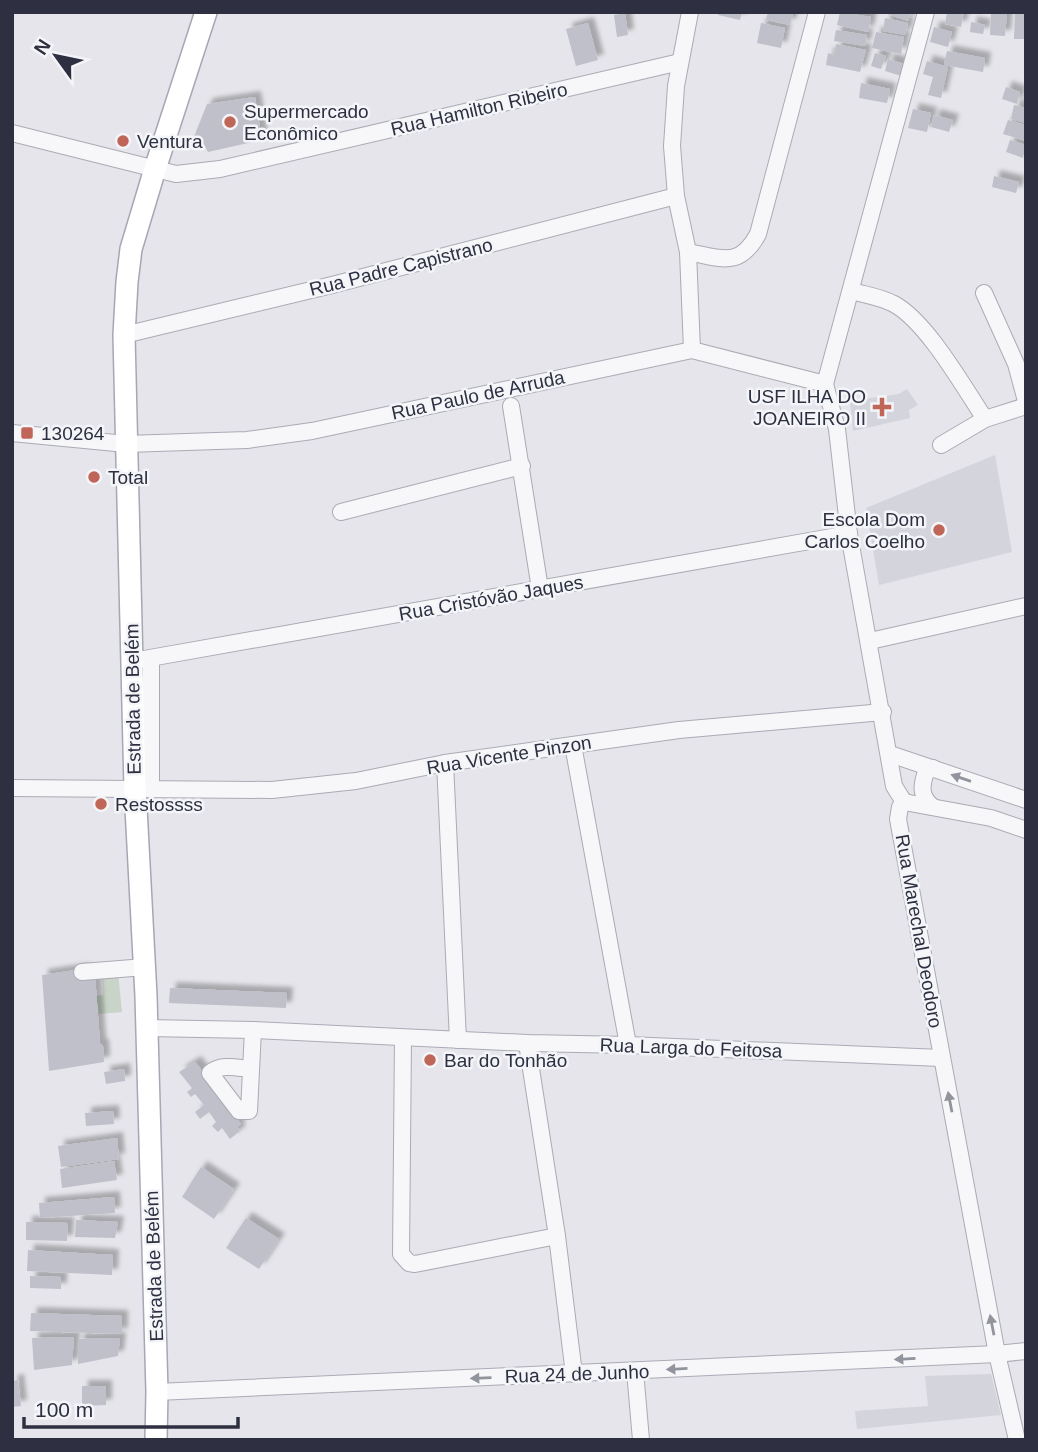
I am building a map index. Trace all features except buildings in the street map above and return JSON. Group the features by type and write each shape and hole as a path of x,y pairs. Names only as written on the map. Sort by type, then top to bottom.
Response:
{"main road":[{"name":"Estrada de Belém","path":"156,1440 157,1392 145,967 142,660 126,444 124,335 131,249 206,12"}],"street":[{"path":"690,12 674,97 672,146 676,196 688,252 692,350"},
{"path":"688,252 730,259 750,249 754,242 817,12"},
{"path":"825,384 926,12"},
{"name":"Rua Hamilton Ribeiro","path":"12,133 176,174 220,169 680,62"},
{"name":"Rua Padre Capistrano","path":"124,335 345,282 676,196"},
{"path":"852,291 895,305 911,318 936,348 985,419"},
{"path":"941,445 985,419 1026,404 1016,364 984,293"},
{"name":"Rua Paulo de Arruda","path":"12,433 126,444 247,440 312,431 692,350 825,384"},
{"name":"Rua Marechal Deodoro","path":"825,384 837,429 849,534 883,712 894,786 904,802 900,807 898,819 941,1058 997,1354 1017,1440"},
{"path":"511,406 540,589"},
{"path":"341,512 522,466"},
{"name":"Rua Cristóvão Jaques","path":"142,660 849,534"},
{"path":"870,641 1026,606"},
{"name":"Rua Vicente Pinzon","path":"12,788 272,790 356,781 445,763 679,730 883,712"},
{"path":"573,745 628,1045"},
{"path":"890,754 1026,800"},
{"path":"445,763 458,1040"},
{"path":"933,768 926,772 921,787 924,797 933,807"},
{"path":"904,802 991,818 1026,830"},
{"path":"82,972 145,967"},
{"name":"Rua Larga do Feitosa","path":"147,1028 941,1058"},
{"path":"251,1069 253,1030"},
{"path":"403,1038 401,1254 409,1263 415,1264 557,1236"},
{"path":"527,1043 557,1236 574,1374"},
{"name":"Rua 24 de Junho","path":"157,1392 1026,1351"},
{"path":"635,1371 641,1440"}],"shaded area":[{"name":"USF ILHA DO JOANEIRO II","path":"907,389 918,405 909,410 910,418 853,431 850,401 899,394"},
{"name":"Escola Dom Carlos Coelho","path":"995,455 1012,552 879,585 866,508"},
{"path":"991,1374 1001,1415 857,1429 855,1411 928,1406 925,1376"}],"green space":[{"path":"118,973 122,1012 99,1014 96,996 103,995 102,976"}],"place":[{"name":"Supermercado Econômico","path":"230,122"},
{"name":"Ventura","path":"123,141"},
{"name":"USF ILHA DO JOANEIRO II","path":"882,407"},
{"name":"130264","path":"27,433"},
{"name":"Total","path":"94,477"},
{"name":"Escola Dom Carlos Coelho","path":"939,530"},
{"name":"Restossss","path":"101,804"},
{"name":"Bar do Tonhão","path":"430,1060"}]}
